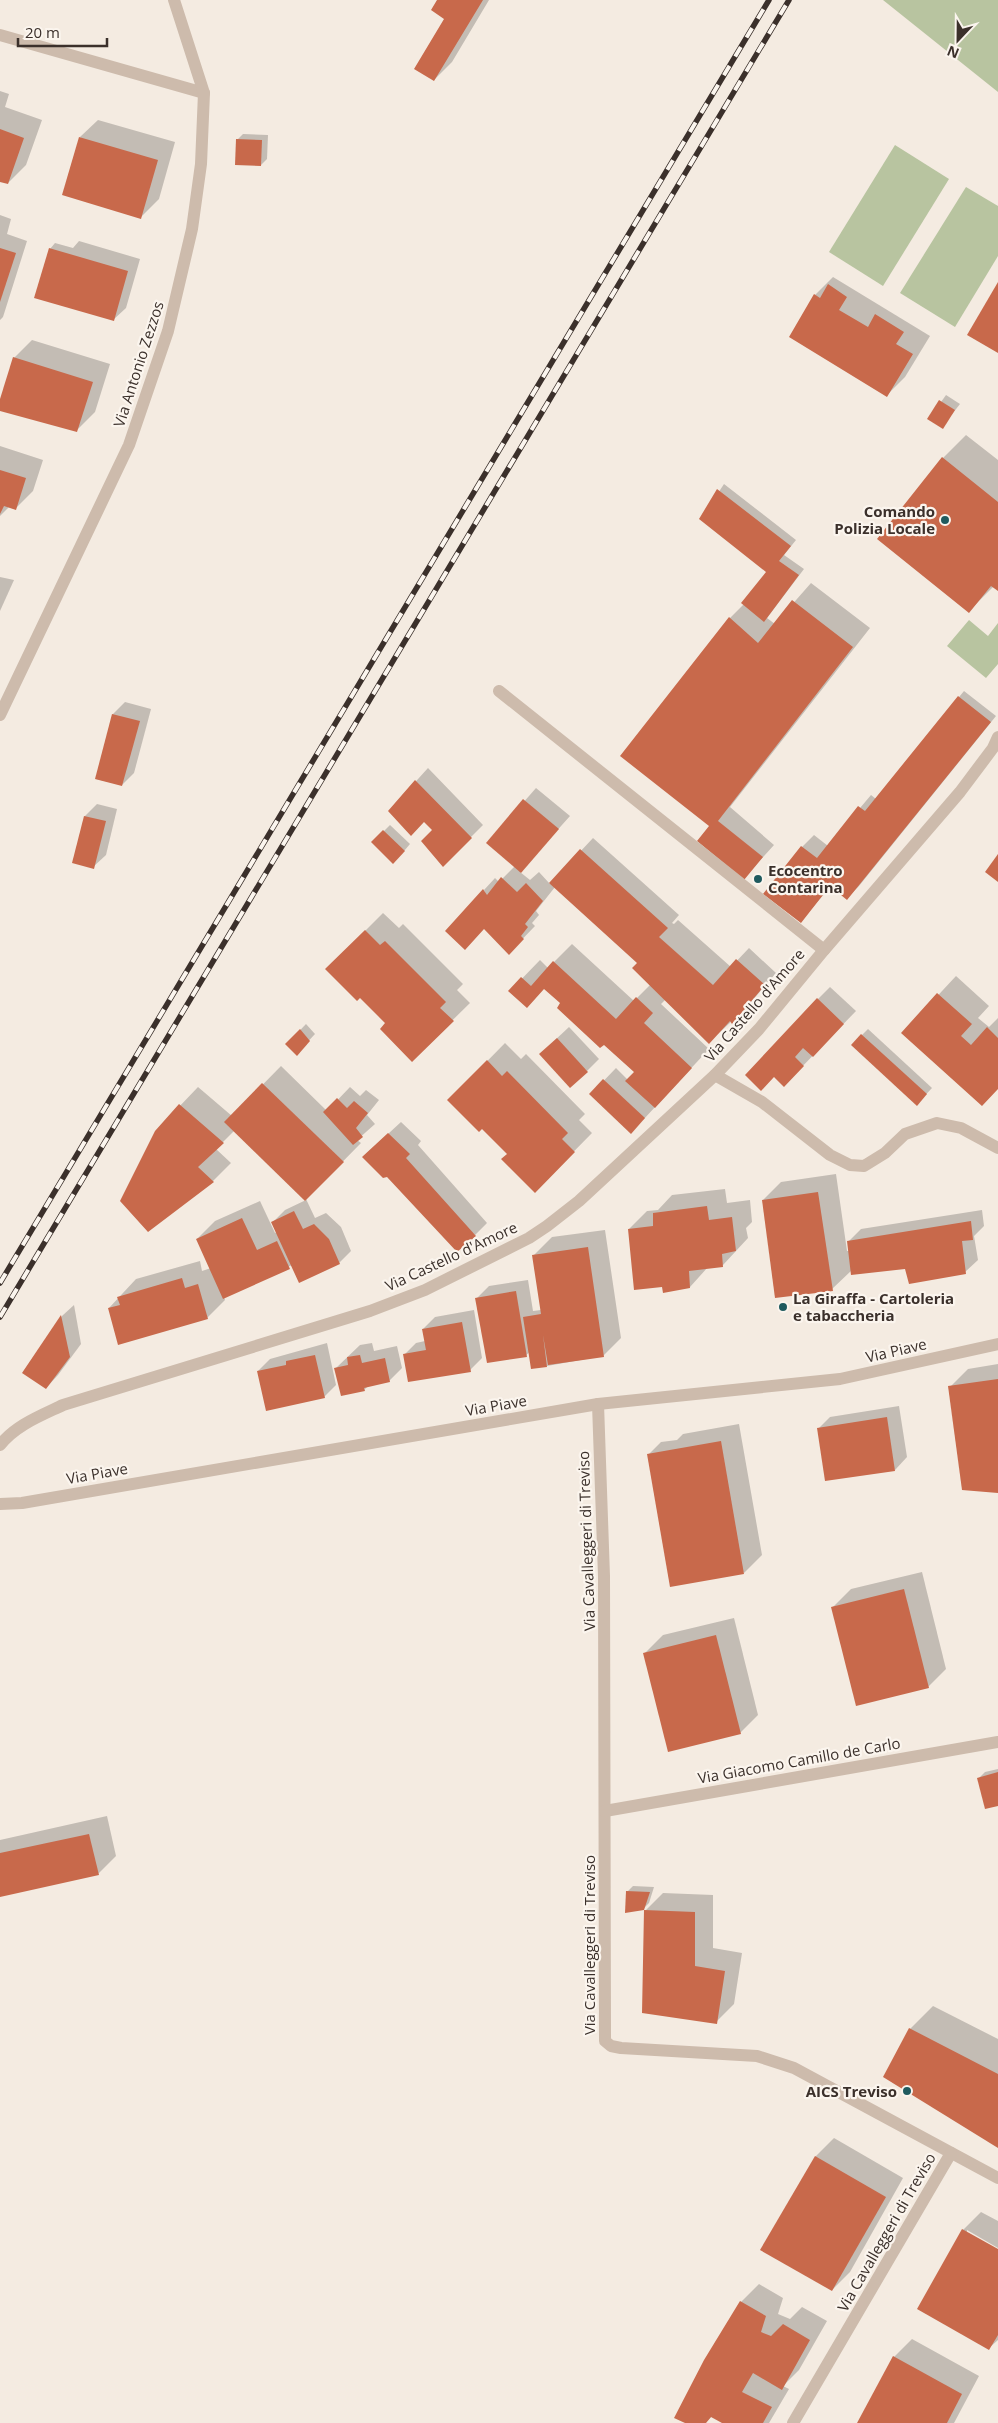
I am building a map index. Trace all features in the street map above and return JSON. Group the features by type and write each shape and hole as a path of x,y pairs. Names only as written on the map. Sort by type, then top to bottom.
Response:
{"street":[{"name":"Via Antonio Zezzos","path":"0,715 129,445 168,331 196,202 201,164 204,93 174,0"},
{"path":"0,35 204,93"},
{"name":"Via Castello d'Amore","path":"499,691 824,950"},
{"name":"Via Castello d'Amore","path":"0,1445 30,1420 63,1405 370,1310 425,1290 529,1238 579,1201 715,1075 759,1029 824,950 960,792 996,743"},
{"path":"715,1075 762,1102 830,1155 850,1166 864,1166 885,1153 905,1134 937,1123 960,1128 998,1148"},
{"name":"Via Piave","path":"0,1504 22,1502 598,1404 840,1379 998,1344"},
{"name":"Via Cavalleggeri di Treviso","path":"598,1404 604,1576 605,2041 611,2046 621,2048 757,2056 777,2061 814,2078 951,2152 793,2423"},
{"name":"Via Giacomo Camillo de Carlo","path":"605,1811 998,1742"},
{"path":"951,2152 998,2178"}],"green space":[{"path":"883,0 998,0 998,92"},
{"path":"895,145 949,179 883,286 829,252"},
{"path":"966,187 998,206 998,256 955,327 900,293"},
{"path":"969,620 988,636 998,623 998,664 986,678 947,646"}],"building":[{"path":"437,0 483,0 434,81 414,69 444,19 431,10"},
{"path":"0,129 24,138 8,184 0,182"},
{"path":"79,137 158,160 141,219 62,195"},
{"path":"236,139 262,140 261,166 235,165"},
{"path":"0,248 16,253 0,302"},
{"path":"49,248 128,271 114,321 34,298"},
{"path":"998,282 998,353 967,335"},
{"path":"828,284 847,297 839,310 868,327 875,314 904,332 896,344 913,354 887,397 789,337 814,294 820,298"},
{"path":"13,357 93,382 77,432 0,411 0,399"},
{"path":"939,400 955,410 943,429 927,419"},
{"name":"Comando Polizia Locale","path":"942,457 998,502 998,591 991,586 969,613 877,539"},
{"path":"0,470 26,478 16,510 4,506 0,514"},
{"path":"717,489 791,546 779,561 799,575 764,622 741,603 766,572 699,519"},
{"path":"792,600 853,647 718,821 763,857 744,880 697,841 709,826 620,756 729,617 758,643"},
{"path":"958,696 991,722 847,900 830,886 801,923 763,894 801,846 817,858 858,806 865,811"},
{"path":"112,714 140,721 122,786 95,779"},
{"path":"415,780 472,838 443,867 421,841 432,830 424,822 411,836 388,811"},
{"path":"523,799 559,829 521,873 486,843"},
{"path":"84,816 106,821 94,869 72,863"},
{"path":"383,830 405,851 393,864 371,842"},
{"path":"580,849 668,928 659,937 713,985 736,959 765,985 732,1024 730,1021 709,1044 632,968 637,963 549,883"},
{"path":"998,854 998,882 985,872"},
{"path":"501,877 517,892 526,883 543,901 525,924 528,927 521,936 524,939 509,955 484,929 465,950 445,931 483,889 487,895"},
{"path":"365,930 380,945 385,941 446,1002 440,1008 454,1021 412,1062 380,1029 385,1023 360,998 357,1001 325,969"},
{"path":"553,961 616,1019 636,997 653,1013 644,1023 692,1068 655,1108 625,1081 634,1072 604,1045 600,1048 557,1008 560,1003 544,989 527,1008 508,991 521,977 531,986"},
{"path":"937,993 972,1024 961,1036 971,1045 987,1027 998,1038 998,1089 982,1106 901,1033"},
{"path":"817,998 844,1024 813,1057 803,1048 795,1057 804,1066 784,1087 774,1077 761,1091 745,1075"},
{"path":"300,1029 310,1041 297,1056 285,1044"},
{"path":"861,1034 927,1094 917,1106 851,1045"},
{"path":"557,1038 588,1072 570,1088 539,1054"},
{"path":"487,1060 502,1076 507,1071 568,1133 562,1139 575,1152 535,1193 501,1159 507,1154 482,1129 479,1132 447,1100"},
{"path":"603,1079 645,1118 631,1134 589,1094"},
{"path":"262,1083 344,1162 305,1201 224,1122"},
{"path":"337,1098 347,1108 354,1101 368,1113 356,1128 363,1137 353,1145 323,1112"},
{"path":"179,1104 224,1143 198,1167 214,1182 148,1232 120,1201 155,1131"},
{"path":"388,1133 410,1154 406,1158 476,1236 457,1252 387,1177 383,1178 362,1157"},
{"path":"818,1192 833,1291 775,1298 762,1200"},
{"path":"707,1206 709,1220 732,1217 736,1251 722,1254 723,1267 689,1271 690,1288 663,1293 662,1287 634,1290 628,1229 653,1226 653,1213"},
{"path":"294,1211 303,1229 314,1224 329,1239 340,1264 299,1283 271,1222"},
{"path":"242,1218 257,1250 277,1241 290,1269 223,1299 196,1239"},
{"path":"971,1221 973,1240 962,1241 966,1274 909,1284 905,1269 851,1275 847,1241"},
{"path":"588,1247 604,1357 548,1365 543,1335 547,1367 531,1369 523,1317 541,1314 532,1255"},
{"path":"182,1278 185,1288 198,1284 208,1319 118,1345 108,1308 120,1305 117,1297"},
{"path":"516,1291 527,1357 487,1363 475,1298"},
{"path":"61,1315 70,1357 46,1389 22,1373"},
{"path":"462,1322 471,1372 408,1382 403,1354 426,1350 422,1329"},
{"path":"315,1355 325,1398 266,1411 257,1371 286,1365 286,1361"},
{"path":"360,1355 362,1363 385,1358 390,1382 364,1388 365,1391 341,1396 334,1368 348,1365 347,1357"},
{"path":"998,1379 998,1493 962,1490 948,1386"},
{"path":"887,1417 895,1471 825,1481 817,1428"},
{"path":"721,1441 744,1574 670,1587 647,1454"},
{"path":"904,1589 929,1688 856,1706 831,1607"},
{"path":"716,1635 741,1734 668,1752 643,1653"},
{"path":"998,1772 998,1806 985,1809 977,1778"},
{"path":"89,1834 99,1875 0,1897 0,1853"},
{"path":"626,1891 650,1892 644,1910 625,1913"},
{"path":"644,1910 695,1912 695,1966 725,1971 717,2024 642,2013"},
{"path":"909,2028 998,2074 998,2148 883,2077"},
{"path":"815,2156 886,2197 832,2291 760,2250"},
{"path":"962,2229 998,2249 998,2335 989,2350 917,2309"},
{"path":"740,2301 766,2316 761,2332 771,2336 783,2324 810,2340 782,2390 753,2373 742,2392 772,2407 763,2423 722,2423 711,2417 706,2423 685,2423 674,2418 704,2360"},
{"path":"893,2356 962,2394 947,2423 857,2423"}],"railway":[{"path":"0,1283 769,0"},
{"path":"0,1317 789,0"}],"place":[{"name":"Comando Polizia Locale","path":"945,520"},
{"name":"Ecocentro Contarina","path":"758,879"},
{"name":"La Giraffa - Cartoleria e tabaccheria","path":"783,1307"},
{"name":"AICS Treviso","path":"907,2091"}]}
